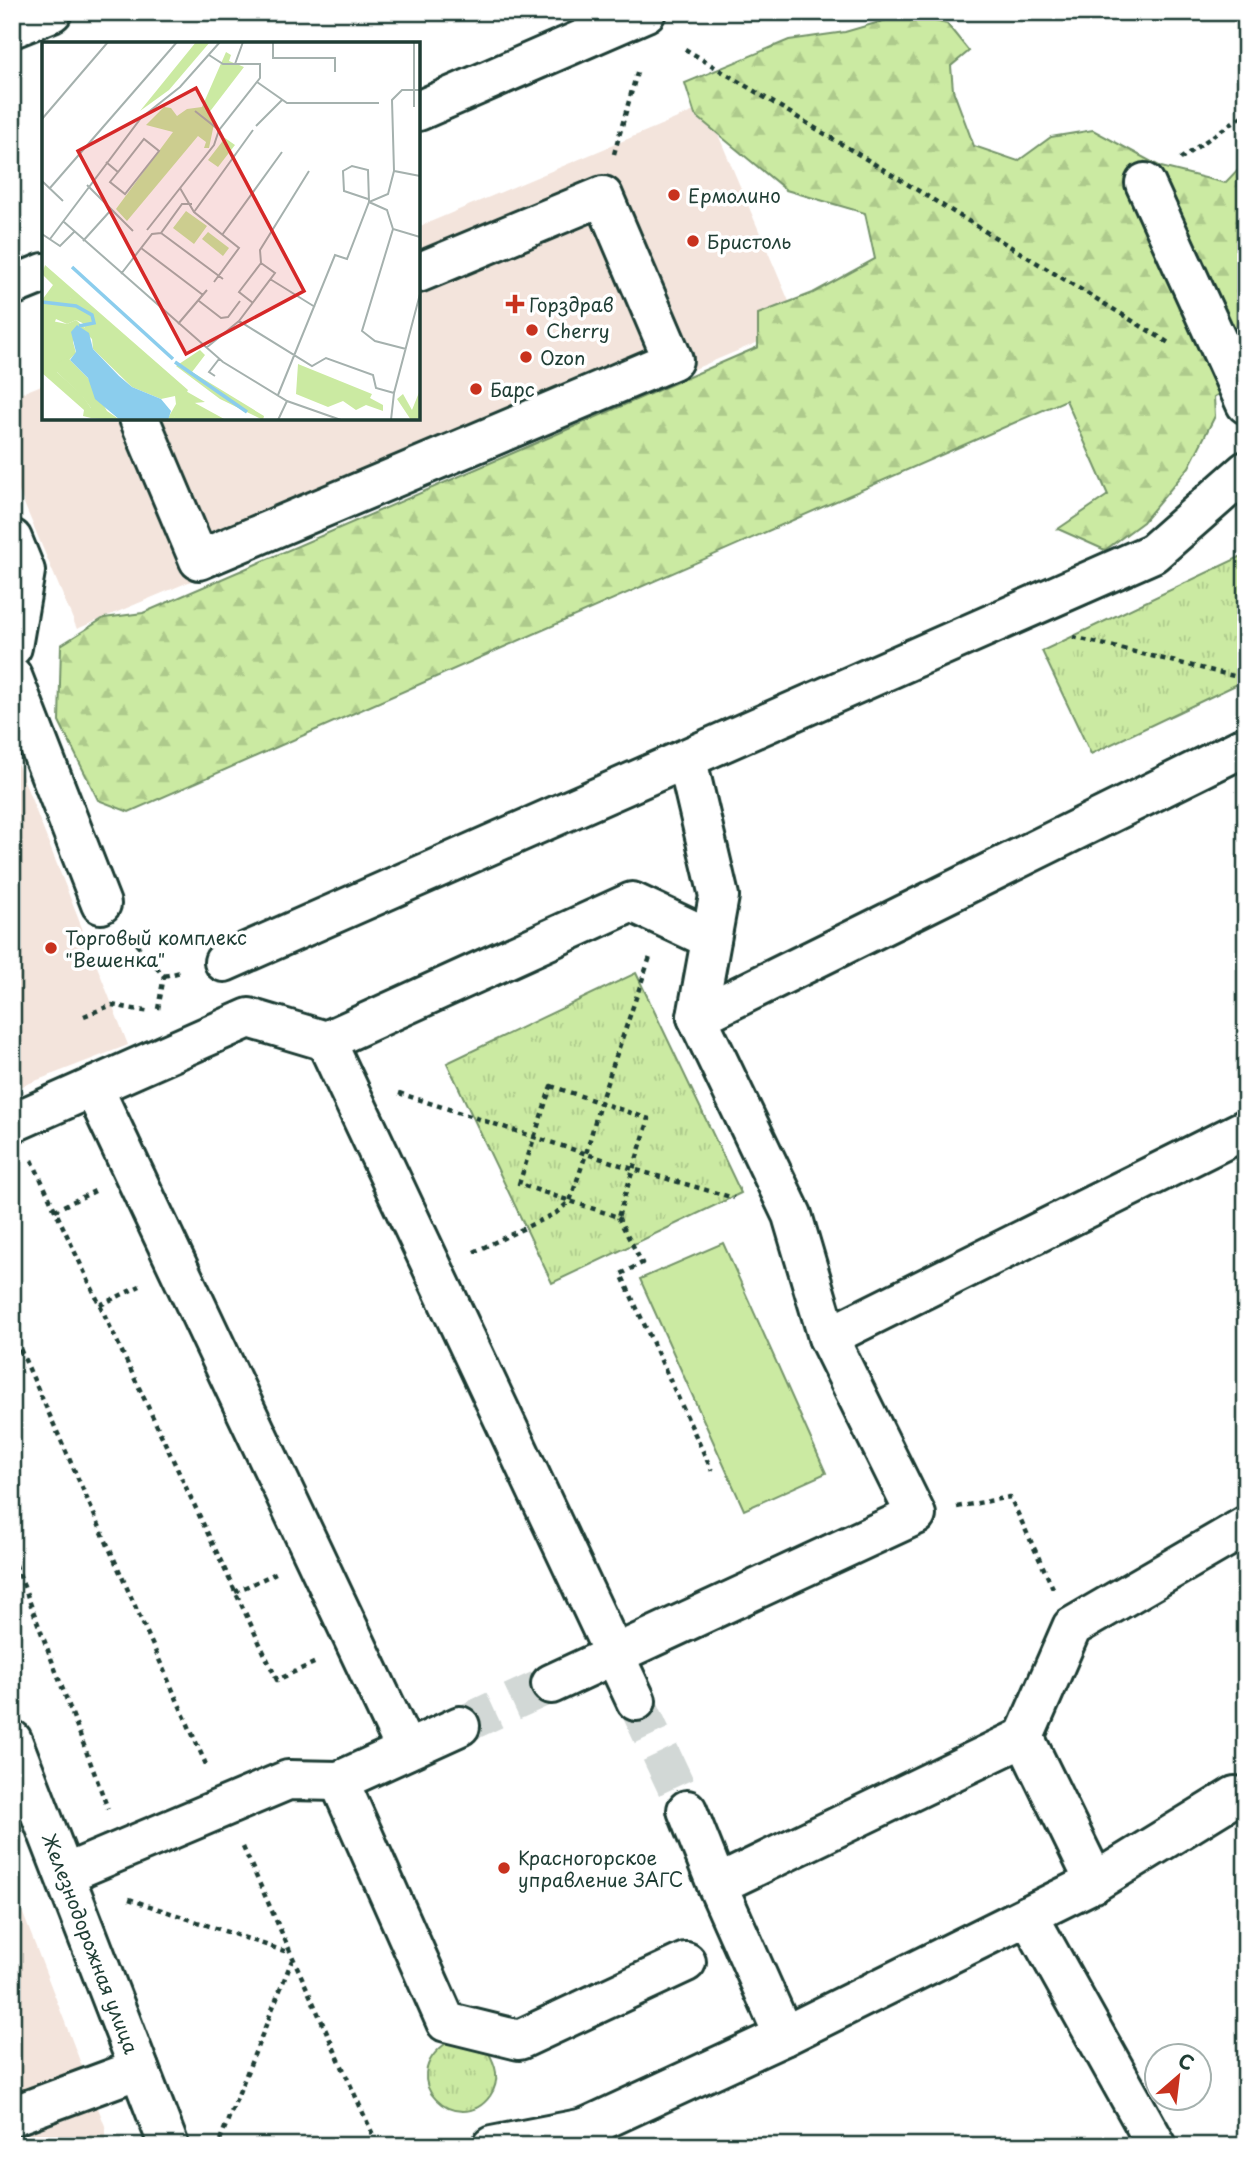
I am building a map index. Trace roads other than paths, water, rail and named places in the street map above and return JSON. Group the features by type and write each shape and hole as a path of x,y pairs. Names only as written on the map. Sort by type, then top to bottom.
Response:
{"street":[{"path":"12,27 52,12"},
{"path":"420,110 646,12"},
{"path":"1145,183 1246,404"},
{"path":"140,420 199,560 673,360 603,196 420,272"},
{"path":"12,286 42,273"},
{"path":"224,962 1153,553 1246,471"},
{"path":"12,539 25,571 13,637"},
{"path":"12,676 101,904"},
{"path":"697,1017 1246,746"},
{"path":"551,1684 916,1515 828,1337 792,1215 697,1017 719,897 687,760"},
{"path":"334,1058 632,902 711,939"},
{"path":"14,1123 249,1018 334,1058 636,1701"},
{"path":"93,1087 406,1751"},
{"path":"828,1337 1246,1129"},
{"path":"717,1885 1024,1737 1072,1627 1246,1526"},
{"path":"65,1874 288,1780 339,1781 460,1726"},
{"path":"1024,1737 1095,1882"},
{"name":"Железнодорожная улица","path":"12,1740 169,2146"},
{"path":"339,1781 446,2022 519,2040 687,1962"},
{"path":"492,2146 590,2137 784,2036 1095,1882 1235,1796"},
{"path":"687,1810 784,2036"},
{"path":"1028,1915 1157,2146"},
{"path":"12,2116 139,2069"}],"tunnel":[{"path":"460,1726 551,1684"},
{"path":"636,1701 687,1810"}],"place":[{"name":"Ермолино","path":"674,195"},
{"name":"Бристоль","path":"693,241"},
{"name":"Горздрав","path":"515,304"},
{"name":"Cherry","path":"532,330"},
{"name":"Ozon","path":"526,357"},
{"name":"Барс","path":"476,389"},
{"name":"Торговый комплекс \"Вешенка\"","path":"51,948"},
{"name":"Красногорское управление ЗАГС","path":"504,1868"}]}
